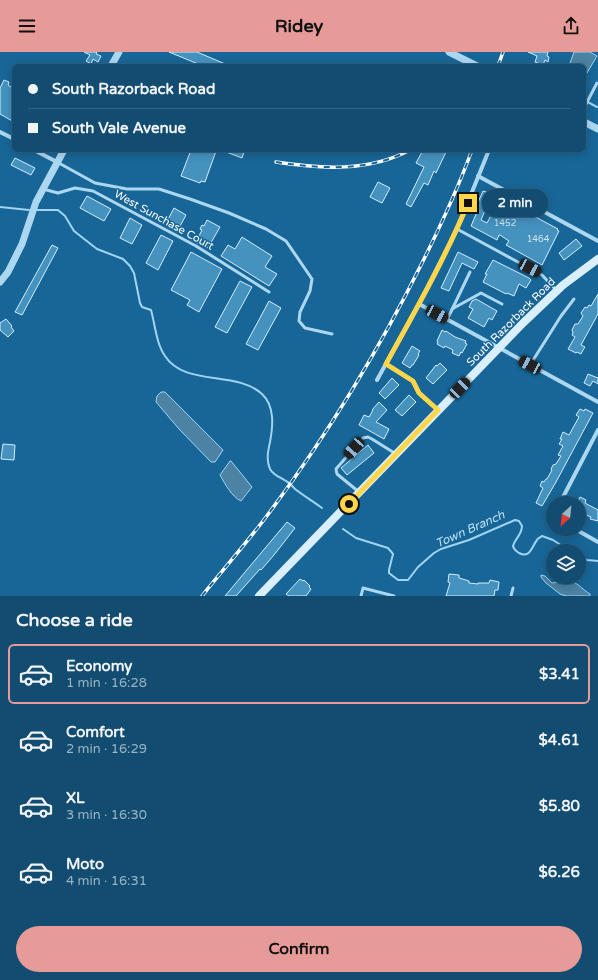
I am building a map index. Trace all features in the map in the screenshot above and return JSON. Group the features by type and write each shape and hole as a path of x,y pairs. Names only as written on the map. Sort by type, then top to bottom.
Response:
{"main road":[{"name":"South Razorback Road","path":"259,596 499,348 557,291 598,258"}],"street":[{"path":"113,64 119,52"},
{"path":"449,52 473,64"},
{"path":"586,123 598,129"},
{"path":"0,132 12,138"},
{"path":"38,152 57,162"},
{"path":"0,282 8,272 22,244 36,202 63,152"},
{"path":"377,380 419,304 457,229 488,152"},
{"path":"478,176 598,241"},
{"path":"419,304 598,402"},
{"path":"564,496 598,430"},
{"path":"586,535 598,542"}],"lane":[{"path":"586,104 597,83"},
{"path":"57,162 95,183 126,189 159,190 190,199 266,229 286,241 312,279 310,291 300,312 299,321 305,328 332,334"},
{"name":"West Sunchase Court","path":"43,189 58,193 75,188 93,191 196,246 269,292"},
{"path":"457,229 542,275 557,291"},
{"path":"447,320 470,272"},
{"path":"452,309 481,293 502,304"},
{"path":"530,365 561,316 574,299"},
{"path":"386,364 413,381 419,393 438,410"},
{"path":"359,493 337,474 336,469 363,438 368,437 396,454"},
{"path":"361,596 364,588 394,596"},
{"path":"511,596 514,588"}],"water":[{"path":"574,52 590,52 597,56 586,75 586,64 570,64"},
{"path":"161,392 165,392 223,450 215,462 211,462 179,429 156,402 157,396"},
{"path":"230,461 252,487 241,501 226,486 220,475"},
{"path":"541,575 546,577 546,583"},
{"path":"547,584 577,584 590,594 590,596 566,596 560,594"}],"building":[{"path":"84,52 97,52 96,54 101,56 98,62 93,59 91,64 86,61 90,55"},
{"path":"169,52 197,52 225,64 198,64"},
{"path":"528,52 548,52 548,62 545,60 543,64 540,64 535,62 537,56"},
{"path":"4,80 9,82 8,85 12,88 12,121 0,114 0,88"},
{"path":"190,152 216,152 205,182 201,181 200,183 181,176"},
{"path":"226,152 244,152 242,158"},
{"path":"422,152 446,152 436,173 434,171 428,185 424,183 411,207 406,204 424,167 416,163"},
{"path":"15,158 35,168 31,175 11,165"},
{"path":"378,182 390,188 382,203 370,197"},
{"path":"483,191 492,194 481,220 487,223 500,198 558,229 557,230 559,231 542,265 506,245 509,241 500,235 497,240 471,226 477,212 475,212 475,209"},
{"path":"87,196 111,209 104,221 80,208"},
{"path":"174,208 186,215 177,232 165,225"},
{"path":"130,218 142,225 132,244 120,238"},
{"path":"207,220 220,227 208,248 196,242 202,230 200,229 202,225 204,226"},
{"path":"161,235 173,241 158,270 146,263"},
{"path":"242,237 272,256 265,267 277,274 269,286 221,256 228,245 235,249"},
{"path":"576,239 582,246 564,260 559,253"},
{"path":"52,245 58,248 22,315 15,312"},
{"path":"191,252 222,269 199,312 187,305 190,300 171,290"},
{"path":"458,252 478,262 474,269 462,263 449,291 441,288"},
{"path":"493,260 529,278 531,280 526,288 519,284 514,296 507,293 506,294 483,282 487,274 485,274"},
{"path":"240,281 252,287 227,333 215,327"},
{"path":"598,294 598,314 581,345 585,347 581,354 576,353 568,349 575,337 572,335 572,330 575,324 578,324 583,316 581,313 585,307 587,308 589,305 591,306"},
{"path":"476,299 497,311 492,320 489,318 484,327 468,318 473,309 469,307 472,301"},
{"path":"269,301 281,308 258,350 246,344"},
{"path":"6,319 14,331 8,337 0,330 0,323"},
{"path":"442,330 466,341 465,343 467,344 459,356 452,353 453,350 445,346 444,348 437,344"},
{"path":"412,346 420,351 410,368 402,363"},
{"path":"440,363 447,370 433,384 426,378 436,365 437,366"},
{"path":"588,374 598,378 598,384 593,381 590,386 584,383"},
{"path":"392,378 399,385 385,399 379,393"},
{"path":"409,395 416,402 402,416 395,410"},
{"path":"379,402 387,410 376,422 389,429 384,439 359,425 364,415 369,417 372,410"},
{"path":"580,409 584,411 585,409 593,413 556,482 548,496 546,496 542,506 536,503 543,488 540,486 542,481 544,482 547,479 553,465 556,464 561,456 558,455 563,446 559,444 562,439 560,439 563,432 569,435 579,417 576,415"},
{"path":"3,444 15,445 14,460 1,459"},
{"path":"368,445 374,453 347,475 341,468"},
{"path":"586,504 598,510 598,521 590,519 591,517 586,515"},
{"path":"287,522 295,528 274,555 236,596 225,596"},
{"path":"449,574 459,575 459,578 469,581 469,583 489,583 490,580 499,582 498,590 495,590 494,596 446,596 450,583 448,582"},
{"path":"300,579 303,581 304,580 310,586 309,587 311,589 306,596 289,596 286,594"}],"waterway":[{"path":"586,101 597,107"},
{"name":"Town Branch","path":"0,207 29,210"},
{"name":"Town Branch","path":"37,210 58,210 65,216 74,231 88,242 97,249 123,259 130,266 134,273 140,303 142,307 151,310 162,351 174,366 185,372 239,382 262,394 269,404 272,416 272,429 268,456 270,469 275,475 289,483 322,508"},
{"name":"Town Branch","path":"343,529 356,538 388,548 393,554 389,573 398,580 408,580 418,567 441,549 469,540 515,520 519,521 522,526 521,532 513,546 519,553 528,553 537,540 542,536 559,544"},
{"name":"Town Branch","path":"586,560 598,561"}],"railway":[{"path":"499,64 503,52"},
{"path":"276,162 310,166 344,167 378,162 405,152"},
{"path":"202,596 286,490 329,427 369,362 423,261 449,206 471,152"}],"route":[{"path":"349,504 438,410 419,393 413,381 386,364 419,304 457,229 468,203"}]}
